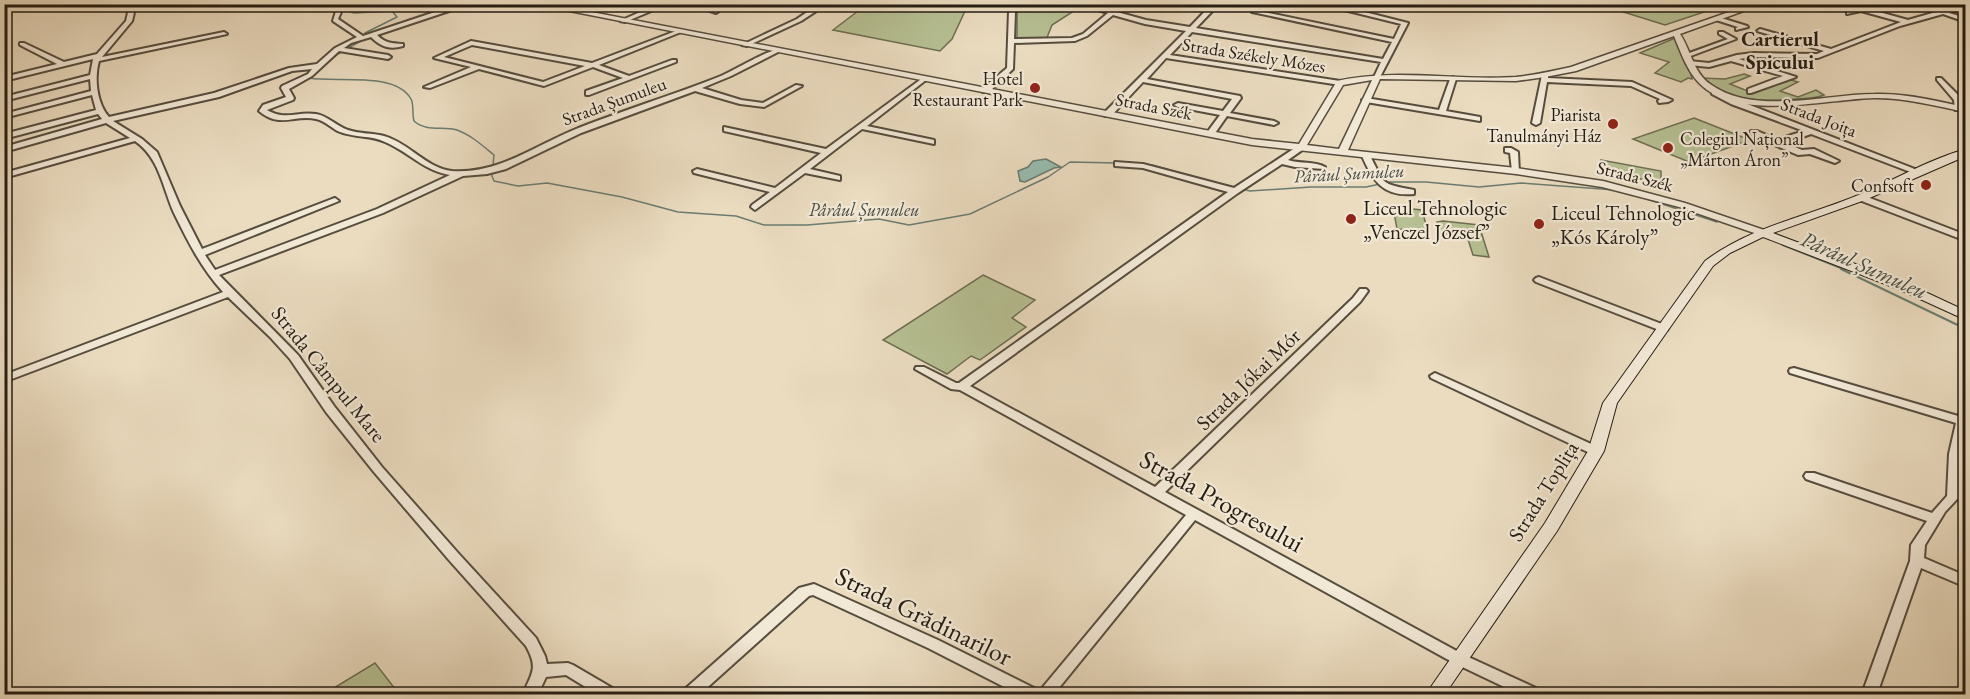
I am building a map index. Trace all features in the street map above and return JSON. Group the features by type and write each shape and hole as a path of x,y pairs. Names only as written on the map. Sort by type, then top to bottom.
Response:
{"main road":[{"name":"Strada Toplița","path":"1435,694 1539,546 1596,452 1610,403 1699,277 1732,254 1769,235 1862,198 1916,171 1965,152"},
{"path":"1769,235 1914,290 1965,316"}],"street":[{"path":"97,58 127,26 132,16 133,4"},
{"name":"Strada Șumuleu","path":"467,4 362,38 342,49 303,79 285,88 291,98 266,107 263,111 270,117 282,120 317,116 342,130 390,141 442,172 460,174 493,170 530,156 568,135 732,75 776,51"},
{"name":"Strada Szék","path":"537,4 1210,134 1366,156 1516,171 1622,188 1682,205 1769,235"},
{"path":"623,21 665,4"},
{"path":"693,4 716,11"},
{"path":"745,45 824,4"},
{"path":"986,90 1010,69 1012,11 1026,4"},
{"path":"1081,4 1190,30 1385,61"},
{"path":"1012,41 1073,40 1085,35 1123,4"},
{"path":"1108,114 1216,4"},
{"path":"1263,4 1256,12 1396,40"},
{"path":"1323,4 1405,23 1342,153"},
{"path":"1545,78 1676,35 1760,4"},
{"path":"1845,4 1907,22"},
{"path":"1917,4 1965,20"},
{"path":"1687,59 1709,65 1731,58 1753,55 1810,56 1831,51 1907,22 1965,6"},
{"path":"1849,13 1861,9"},
{"path":"338,12 335,20 362,38"},
{"path":"1718,19 1745,27 1738,29"},
{"path":"1872,25 1886,29"},
{"path":"1760,31 1831,51"},
{"path":"629,78 593,65 471,43 437,58 510,73 539,84 593,65 678,32"},
{"path":"1687,59 1733,39 1724,32 1711,37"},
{"path":"4,79 97,58 224,34"},
{"path":"373,35 382,44 394,47 401,45"},
{"path":"1676,35 1700,80 1712,90 1735,98 1783,103 1874,96 1911,99 1962,109"},
{"path":"22,44 64,65"},
{"path":"342,49 388,57"},
{"name":"Strada Székely Mózes","path":"1164,56 1340,83"},
{"name":"Strada Câmpul Mare","path":"97,58 94,76 97,101 101,111 107,120 153,154 174,202 213,274 295,358 329,408 393,488 531,642 542,671"},
{"path":"1731,58 1791,77 1751,91"},
{"path":"589,93 674,61"},
{"path":"4,150 107,120 216,95 291,69 320,66"},
{"path":"428,87 478,67"},
{"path":"4,99 94,76"},
{"path":"962,386 1237,190 1301,148 1340,83 1377,77 1545,78 1635,84 1668,100 1662,101"},
{"path":"1536,123 1545,78"},
{"path":"755,207 924,79"},
{"path":"1442,113 1453,79"},
{"path":"1142,80 1237,98 1210,134"},
{"path":"1941,82 1958,100 1962,109"},
{"path":"696,89 740,102 764,105 798,86"},
{"name":"Strada Joița","path":"1712,90 1734,102 1916,171"},
{"path":"4,116 96,92"},
{"path":"1366,100 1477,119"},
{"path":"1178,105 1274,123"},
{"path":"4,137 101,111"},
{"path":"862,127 931,142"},
{"path":"727,129 828,152"},
{"path":"1788,139 1811,131"},
{"path":"1754,133 1801,153 1837,141"},
{"path":"4,176 134,139"},
{"path":"1508,150 1514,152 1516,171"},
{"path":"1811,151 1835,161"},
{"path":"1366,156 1379,185 1390,190 1411,192"},
{"path":"1282,161 1295,165 1322,167"},
{"path":"1118,164 1143,166 1237,190"},
{"path":"804,170 837,178"},
{"path":"697,171 776,191"},
{"name":"Strada Șumuleu","path":"213,274 390,206 460,174"},
{"path":"1862,198 1965,238"},
{"path":"201,253 335,201"},
{"path":"1539,280 1663,328"},
{"name":"Strada Jókai Mór","path":"1157,492 1357,300 1363,291"},
{"path":"4,379 231,292"},
{"name":"Strada Progresului","path":"920,369 955,387 962,386 1459,659 1533,694"},
{"path":"1794,371 1963,416 1955,460 1959,499 1935,519 1918,545 1917,561 1870,694"},
{"path":"1435,376 1596,452"},
{"path":"1810,476 1935,519"},
{"path":"1045,694 1194,513"},
{"path":"1917,561 1965,582"},
{"name":"Strada Grădinarilor","path":"690,694 804,592 814,590 933,644 1031,694"},
{"path":"530,694 542,671 568,669 609,694"}],"green space":[{"path":"1075,4 1080,7 1052,25 1046,40 1017,38 1017,12 990,8 966,9 952,39 940,51 833,30 866,5"},
{"path":"1601,5 1725,5 1665,25"},
{"path":"1675,38 1692,79 1688,78 1681,82 1655,73 1669,62 1640,53"},
{"path":"1744,74 1750,76 1730,84 1750,92 1787,79 1798,82 1780,91 1798,97 1816,90 1824,95 1784,100 1746,99 1722,92 1702,78 1725,79"},
{"path":"1694,118 1750,140 1689,162 1633,139"},
{"path":"1601,160 1661,171 1661,183 1600,171"},
{"path":"1393,207 1422,210 1428,232 1397,229"},
{"path":"1437,222 1479,225 1489,257 1473,255 1467,236 1441,233"},
{"path":"983,275 1035,300 1012,318 1026,327 980,360 971,356 947,374 883,340"},
{"path":"375,663 399,694 324,694"}],"water":[{"path":"1046,159 1061,167 1025,182 1020,181 1018,171 1028,167 1033,161"}],"waterway":[{"name":"Pârâul Șumuleu","path":"325,4 354,13 392,11 397,17 365,33 364,39 338,54 309,78 379,81 403,90 412,101 414,121 429,128 457,130 472,138 494,155 492,176 494,181 518,186 547,183 622,197 678,212 736,216 764,225 807,225 879,219 909,225 970,214 1048,177 1070,162 1117,163"},
{"name":"Pârâul Șumuleu","path":"1134,163 1152,165 1237,188"},
{"name":"Pârâul Șumuleu","path":"1385,182 1426,182 1479,187 1521,183 1615,190"},
{"name":"Pârâul Șumuleu","path":"1242,189 1250,191 1311,187 1366,187 1380,184"},
{"name":"Pârâul Șumuleu","path":"1644,198 1717,222"},
{"name":"Pârâul Șumuleu","path":"1782,245 1845,270"},
{"name":"Pârâul Șumuleu","path":"1841,269 1966,329"}],"place":[{"name":"Hotel Restaurant Park","path":"1035,88"},
{"name":"Piarista Tanulmányi Ház","path":"1613,124"},
{"name":"Colegiul Național „Márton Áron”","path":"1668,148"},
{"name":"Confsoft","path":"1926,185"},
{"name":"Liceul Tehnologic „Venczel József”","path":"1351,219"},
{"name":"Liceul Tehnologic „Kós Károly”","path":"1539,224"}],"district":[{"name":"Cartierul Spicului","path":"1780,50"}]}
